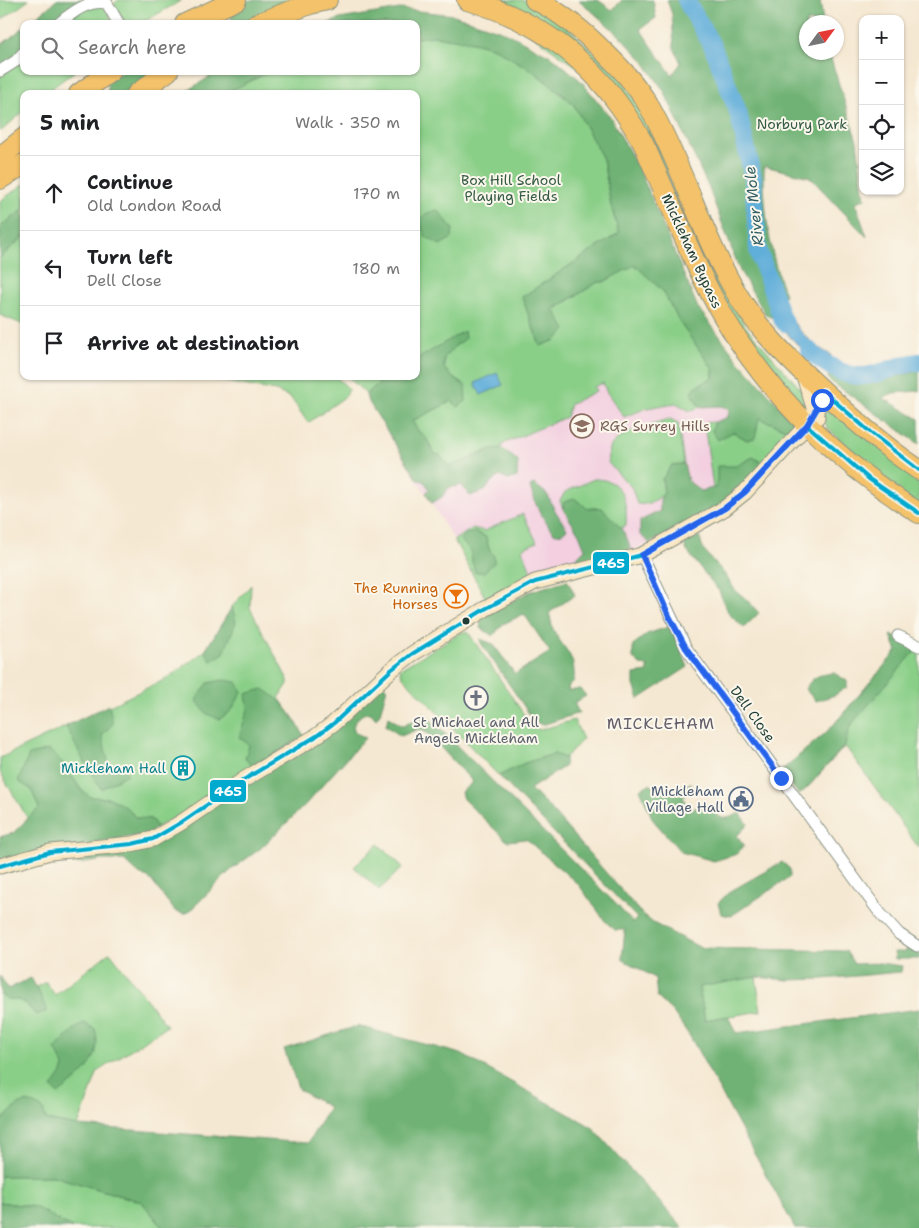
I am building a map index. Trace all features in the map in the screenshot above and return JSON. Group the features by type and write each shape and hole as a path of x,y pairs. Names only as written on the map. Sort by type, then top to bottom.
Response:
{"highway":[{"path":"194,20 236,0"},
{"path":"267,20 310,4 327,0"},
{"name":"Mickleham Bypass","path":"467,0 494,8 542,31 576,56 611,92 640,137 674,210 694,259 722,314 766,379 811,419 842,457 869,479 919,513"},
{"name":"Mickleham Bypass","path":"535,0 583,32 622,69 636,87 649,106 669,144 721,265 743,303 774,343 862,427 919,470"},
{"path":"142,90 162,75"},
{"path":"87,90 102,82"},
{"path":"0,157 20,141"},
{"path":"0,179 20,166"}],"main road":[{"path":"802,371 811,419"},
{"path":"0,866 50,852 132,844 153,839 314,737 334,723 391,670 412,654 485,609 535,582 642,555 725,508 745,492 811,419 822,400 823,391"}],"street":[{"path":"63,20 75,11 98,1 105,2 116,20"},
{"path":"0,71 20,56"},
{"name":"Dell Close","path":"642,555 669,616 686,648 885,918 899,934 918,946"},
{"path":"898,636 919,646"}],"shaded area":[{"name":"RGS Surrey Hills","path":"522,297 700,407 721,406 766,420 793,432 646,545 626,553 576,566 551,570 486,599 454,540 367,399 366,394 383,380 420,380 420,358"}],"green space":[{"path":"0,0 29,0 0,21"},
{"path":"57,0 100,0 112,20 33,20"},
{"path":"57,0 94,0 70,20 33,20"},
{"path":"118,0 182,0 147,20 124,20 114,4"},
{"path":"250,0 299,0 250,20 232,20 232,12 240,4"},
{"path":"483,0 525,0 556,17 619,75 654,131 647,137 626,102"},
{"name":"Norbury Park","path":"579,0 598,0 612,10 622,0 653,0 656,18 640,29 672,75 681,63 674,48 672,14 667,0 820,0 822,15 799,15 799,60 831,60 857,141 859,195 864,195 865,199 855,202 867,237 810,177 764,166 768,232 775,264 785,295 773,304 773,318 766,315 740,271 708,186 664,91 642,59 618,34"},
{"path":"400,9 454,15 507,33 554,58 581,81 611,118 640,171 698,308 739,361 795,423 793,432 759,418 755,438 747,440 733,432 718,440 712,431 715,422 728,417 729,409 721,406 700,407 692,393 694,388 713,377 713,369 680,323 663,291 635,265 603,282 598,282 554,309 566,330 556,340 540,346 522,297 619,233 611,206 603,159 574,105 533,71 492,47 435,36 420,38 420,20 337,20"},
{"path":"20,30 20,75 70,75 49,90 20,90 20,114 0,132 0,46"},
{"path":"20,30 20,62 0,77 0,46"},
{"name":"Box Hill School Playing Fields","path":"435,36 492,47 533,71 574,105 603,159 611,206 619,233 522,297 540,346 556,340 554,310 598,282 604,282 635,264 663,291 680,323 713,369 713,377 694,388 692,393 700,407 690,411 676,403 647,408 624,417 606,391 603,383 594,387 596,391 570,404 566,417 503,444 501,448 488,450 469,460 449,466 435,455 425,436 419,432 412,421 452,401 465,385 453,378 444,368 444,358 455,346 465,339 463,332 420,358 420,90 232,90 263,75 420,75 420,38"},
{"path":"117,75 152,75 129,90 108,90 107,82"},
{"path":"213,75 263,75 232,90 188,90"},
{"path":"648,131 654,131 715,272 707,273 647,137"},
{"path":"20,187 20,212 0,227 0,201"},
{"path":"438,210 453,229 452,238 440,245 426,237 420,224 420,218 427,213"},
{"path":"20,212 20,240 0,258 0,227"},
{"path":"20,240 20,323 0,315 0,258"},
{"path":"715,272 746,327 799,387 808,401 807,409 803,411 743,333 707,273"},
{"path":"464,331 465,339 455,346 444,358 444,368 453,378 465,385 466,401 458,407 452,401 412,421 419,432 425,436 435,454 440,455 449,466 501,448 518,461 517,477 508,480 500,476 491,482 486,490 470,496 462,485 448,488 442,497 432,503 426,493 429,489 424,481 418,480 367,399 366,394 383,380 420,380 420,358"},
{"path":"919,371 919,391 893,393 883,398 919,419 919,444 829,380 828,376 830,372 858,385"},
{"path":"216,380 339,380 349,389 346,396 308,423 291,398 276,391"},
{"path":"351,380 383,380 366,394"},
{"path":"830,410 919,478 919,507 878,477 827,427 823,417 825,412"},
{"path":"759,418 793,432 764,464 753,457 736,467 718,487 713,488 704,423 715,422 712,431 733,432 747,440"},
{"path":"670,419 678,423 684,464 672,465 662,479 664,493 661,496 648,503 637,504 632,488 608,463 610,448 615,441 629,432"},
{"path":"753,457 764,464 724,503 650,543 640,535 640,521 660,511 660,499 664,493 662,479 672,465 684,464 688,481 701,491 717,487 717,466 736,466"},
{"path":"594,479 612,483 621,492 626,514 626,525 622,528 616,525 602,508 587,508 564,502 563,509 560,501 565,492"},
{"path":"534,484 547,494 567,529 562,533 555,534 543,518 530,486"},
{"path":"574,498 587,508 602,508 626,536 630,548 626,553 576,566 578,556 585,549 579,534 563,509 564,502"},
{"path":"523,514 537,542 522,549 534,578 486,599 454,540 473,528 484,531"},
{"path":"475,532 486,537 489,549 494,556 494,563 484,572 475,572 471,551 460,540 466,534"},
{"path":"699,536 704,551 723,572 735,590 759,613 744,628 729,614 719,591 687,551 684,544"},
{"path":"567,580 575,595 549,613 553,629 568,652 573,664 574,681 568,687 569,691 581,689 586,696 574,703 579,713 542,725 534,721 480,639 493,644 515,674 550,652 524,614 503,624 493,636 481,628 480,619 529,592"},
{"path":"251,585 250,608 288,680 288,684 279,698 304,736 184,813 157,827 151,819 136,818 127,808 110,798 91,798 82,791 63,763 18,781 31,789 39,808 28,819 0,772 0,758 166,679 205,651 232,607"},
{"path":"232,607 236,622 224,653 211,661 205,651"},
{"path":"671,626 688,667 639,699 634,685 634,674 648,672 648,666 640,665 633,658 633,645 647,634"},
{"path":"462,632 468,632 531,725 540,730 574,720 583,739 565,758 554,754 525,763 499,776 402,676 400,669"},
{"path":"891,635 919,650 919,848 845,746 808,787 781,771 829,730 897,651"},
{"path":"891,635 917,649 850,726 845,745 799,795 781,771 829,730 897,651"},
{"path":"834,673 847,681 847,687 835,695 816,701 805,689 817,676"},
{"path":"223,680 237,682 242,692 231,711 220,719 207,714 196,700 208,683"},
{"path":"380,686 387,688 380,713 376,719 371,713 365,713 358,718 353,726 355,732 365,738 304,806 261,848 231,870 190,911 183,914 175,911 150,879 139,874 124,860 103,860 77,864 75,858 70,860 70,853 135,846 263,773 301,754 336,728"},
{"path":"263,689 277,698 287,709 304,736 253,766 245,759 249,745 239,737 248,709 246,694"},
{"path":"109,705 113,724 102,735 109,766 123,765 127,774 101,789 66,726"},
{"path":"424,713 633,923 637,918 499,776 525,763 554,754 565,758 565,766 530,789 546,804 642,914 653,923 701,948 846,951 854,964 879,963 902,966 901,972 823,979 789,980 756,977 699,987 705,1020 728,1016 736,1033 919,1009 919,1228 795,1228 691,1038 673,1012 657,997 655,978 622,959 625,930 615,930 605,921 579,885 526,839 507,841 463,799 461,792 473,782 426,732 418,729 401,736 386,726 388,717 403,726 414,720 419,721"},
{"path":"49,750 63,763 82,791 91,797 110,798 127,808 136,818 151,819 157,827 151,833 0,861 0,837 13,833 39,808 31,789 18,781 29,755"},
{"path":"692,783 683,798 689,810 706,804 714,813 724,818 740,813 748,824 737,836 744,845 737,854 714,861 681,852 653,820 640,789 650,784 657,791"},
{"path":"378,844 403,867 379,890 354,867"},
{"path":"782,862 790,869 790,877 731,916 721,914 718,903 729,892"},
{"path":"912,947 919,951 919,959 895,959 894,952 903,952"},
{"path":"110,952 167,1026 98,1071 78,1126 46,1120 21,1103 0,1122 0,994 24,1003 36,1015 39,992 36,987 46,982 55,995"},
{"path":"0,976 8,989 31,978 47,1011 36,1015 25,1003 7,999 1,994"},
{"path":"756,977 761,1011 705,1020 699,987"},
{"path":"84,1023 95,1029 97,1040 93,1059 82,1074 58,1094 52,1088 62,1073 64,1066 55,1049 72,1031"},
{"path":"358,1026 461,1054 592,1127 683,1228 163,1228 142,1202 53,1176 0,1176 0,1122 15,1107 24,1103 36,1105 43,1109 46,1120 78,1126 308,1143 329,1107 299,1090 284,1049"},
{"path":"0,1176 53,1176 142,1202 163,1228 72,1228 35,1207 0,1202"},
{"path":"0,1202 35,1207 72,1228 0,1228"}],"water":[{"path":"780,299 789,316 801,332 815,345 831,355 823,370 791,338 773,314 773,304"},
{"path":"497,373 503,385 481,395 475,383"}],"waterway":[{"name":"River Mole","path":"686,0 713,47 738,112 753,177 758,250 785,323"},
{"name":"River Mole","path":"809,350 830,366 854,376 875,374 919,362"}],"transit line":[{"name":"465","path":"823,391 870,432 919,470"},
{"name":"465","path":"0,866 50,852 132,844 153,839 182,822 245,779 315,737 334,723 391,670 412,654 485,609 535,582 642,555 725,508 745,492 807,425 822,400 823,391"},
{"name":"465","path":"807,425 869,479 919,513"}],"place":[{"name":"RGS Surrey Hills","path":"582,426"},
{"name":"The Running Horses","path":"456,596"},
{"name":"St Michael and All Angels Mickleham","path":"476,698"},
{"name":"Mickleham Hall","path":"183,768"},
{"name":"Mickleham Village Hall","path":"741,799"}],"district":[{"name":"MICKLEHAM","path":"661,723"}],"route":[{"path":"781,778 686,648 669,616 642,555 725,508 745,492 807,425 822,400"}]}
